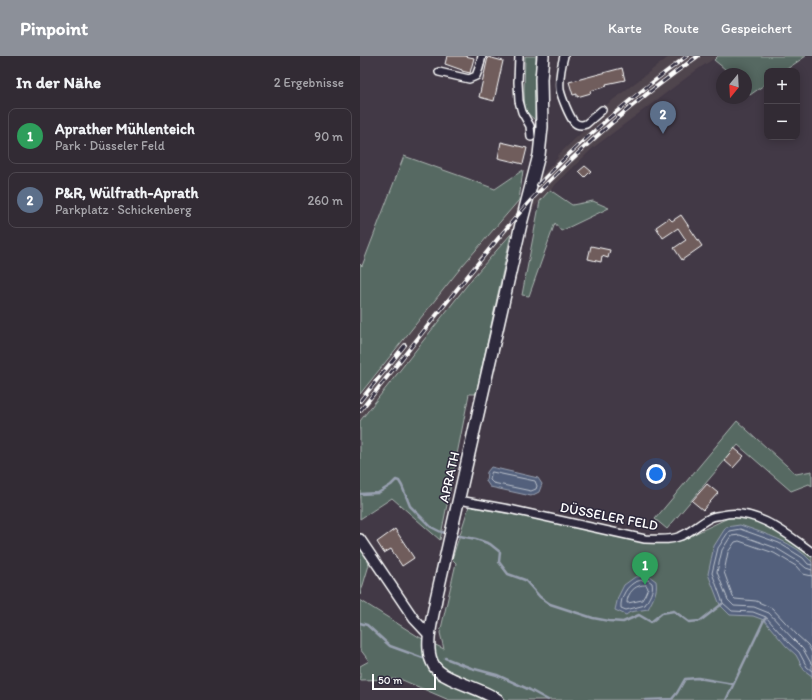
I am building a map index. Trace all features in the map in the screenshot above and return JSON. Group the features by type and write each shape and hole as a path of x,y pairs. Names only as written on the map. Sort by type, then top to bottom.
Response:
{"main road":[{"name":"APRATH","path":"498,700 483,691 441,673 432,662 429,652 429,635 541,142 541,79 543,56"}],"street":[{"path":"439,72 469,79 476,76 482,56"},
{"path":"519,56 519,100 522,112 530,126 531,137"},
{"path":"564,56 561,68 560,89 564,102 574,122 578,125 586,124 602,110"},
{"name":"DÜSSELER FELD","path":"459,500 509,509 645,539 666,540 681,536 711,517 727,513 744,514 782,530 812,552"},
{"path":"360,539 414,619 429,635"}],"shaded area":[{"path":"670,56 718,56 698,69 594,147 550,190 475,275 360,421 360,394 463,265 519,200 558,158 557,156 595,120 592,116"}],"green space":[{"path":"525,56 536,56 535,120 525,111"},
{"path":"718,56 806,56 788,68 764,68 764,85 752,94 752,68 724,68 714,60"},
{"path":"404,156 495,189 523,170 519,200 463,265 360,394 360,264 362,266"},
{"path":"550,190 572,205 593,201 609,208 561,231 555,223 529,296 522,295 540,201"},
{"path":"511,234 476,394 469,394 440,540 392,498 360,519 360,421 475,275"},
{"path":"737,421 796,474 812,471 812,486 809,484 791,491 738,445 667,529 655,519"},
{"path":"469,506 669,542 690,536 728,518 745,515 757,518 812,553 812,700 449,700 400,679 360,680 360,666 369,661 360,649 360,600 419,637 444,649 440,633 456,563 452,559"},
{"path":"360,534 369,565 360,595"}],"water":[{"path":"491,467 538,478 542,484 539,492 531,496 490,487 486,481 487,472"},
{"path":"740,525 779,539 797,549 812,562 812,676 804,670 796,655 786,646 764,620 753,616 730,615 720,605 708,574 714,546 726,527"},
{"path":"649,576 656,581 656,589 655,595 648,609 630,612 626,615 615,610 618,597 624,585 635,577"}],"building":[{"path":"447,56 465,56 474,58 470,73 445,64"},
{"path":"488,57 503,61 494,101 479,97"},
{"path":"622,68 625,80 606,84 607,86 590,91 591,93 577,97 577,94 573,95 569,82"},
{"path":"501,142 527,148 523,164 498,158"},
{"path":"585,166 591,171 585,177 579,171"},
{"path":"681,215 702,246 682,260 674,248 686,240 678,228 663,238 656,227 669,218 672,221"},
{"path":"591,246 610,250 608,258 602,256 601,262 588,259"},
{"path":"734,448 744,456 733,468 724,460"},
{"path":"707,484 718,493 703,510 692,501"},
{"path":"395,529 414,558 402,566 391,549 384,553 377,542"}],"waterway":[{"path":"360,494 378,493 396,480 399,481 410,506 431,527 447,533"},
{"path":"454,535 476,539 490,544 500,552 499,562 508,574 525,580 540,597 550,604 593,618 623,622 639,615 651,622 662,613 674,611 689,622 700,621 722,604"},
{"path":"726,700 766,618"},
{"path":"360,623 367,625 390,646 423,658"},
{"path":"445,658 471,668 497,675 548,700"},
{"path":"646,700 672,699 685,679 698,678 733,684"}],"railway":[{"path":"538,185 573,150 647,86 687,56"},
{"path":"360,411 482,258 550,180 590,142 632,106 698,56"},
{"path":"360,401 405,345"}],"place":[{"name":"P&R, Wülfrath-Aprath","path":"663,134"},
{"name":"Aprather Mühlenteich","path":"645,585"}]}
